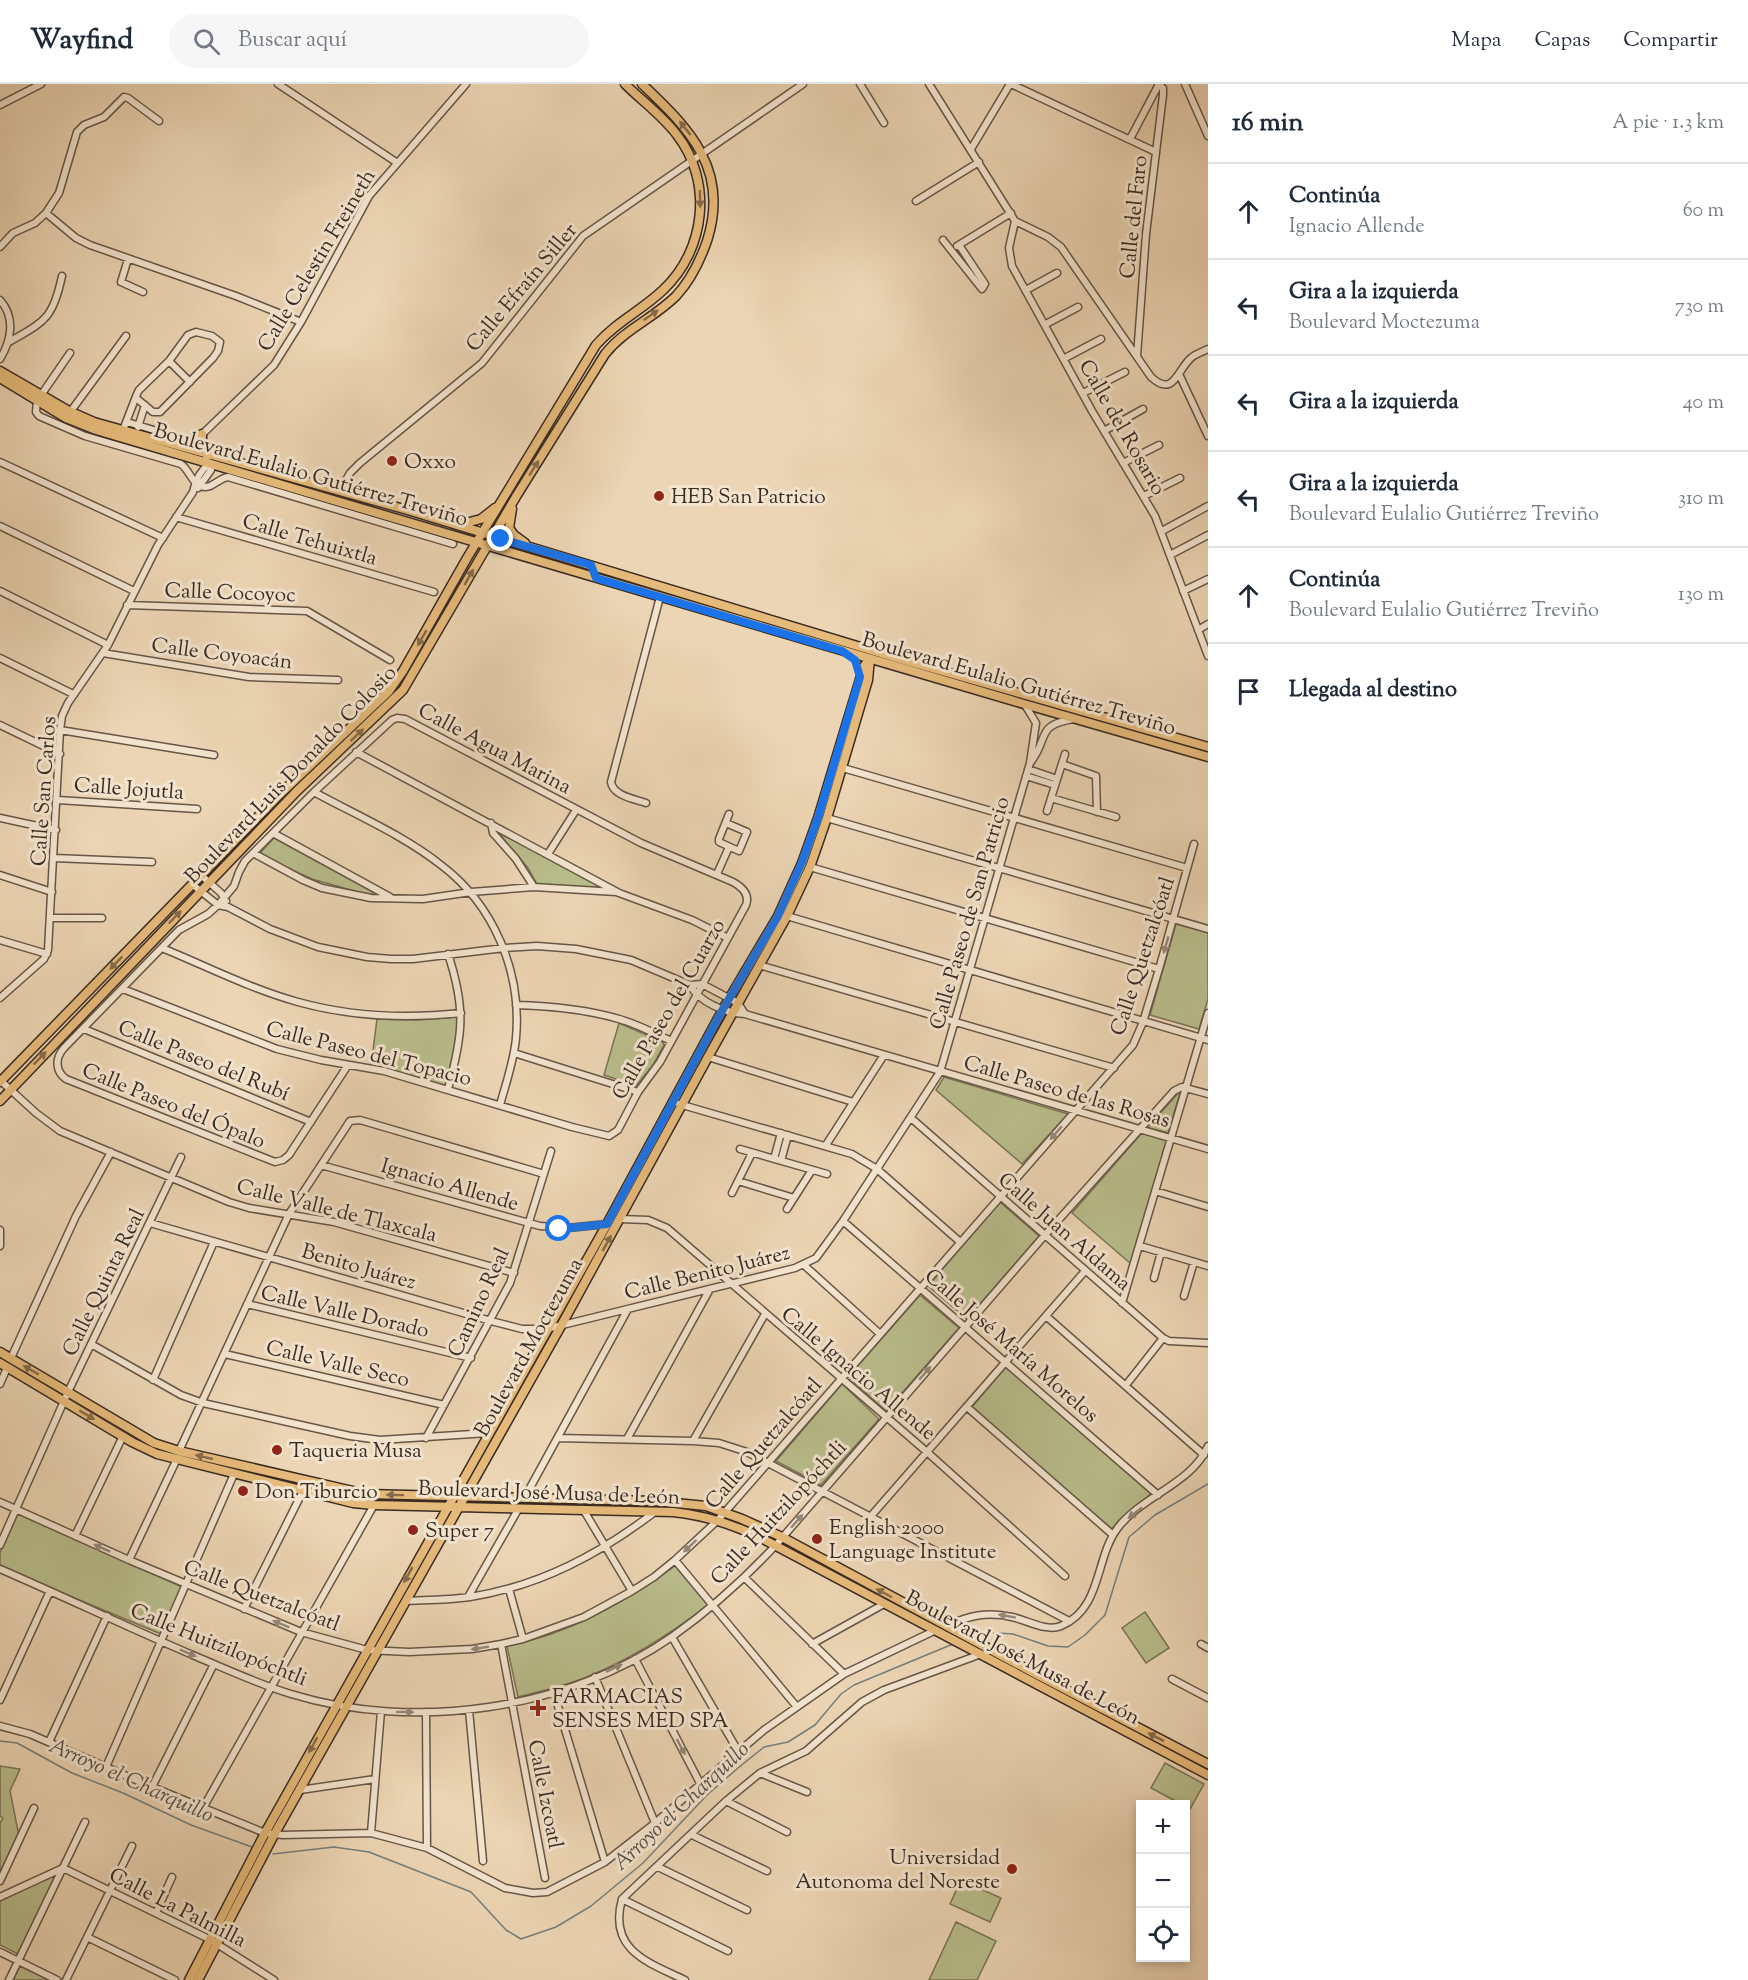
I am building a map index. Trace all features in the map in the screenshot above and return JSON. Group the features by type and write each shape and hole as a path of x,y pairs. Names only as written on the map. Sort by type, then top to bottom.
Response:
{"main road":[{"name":"Boulevard Luis Donaldo Colosio","path":"1,1081 280,794 389,691 589,356 606,333 664,290 675,278 696,236 700,209 697,174 677,135 625,84"},
{"name":"Boulevard Luis Donaldo Colosio","path":"0,1101 297,791 403,690 517,495 612,345 674,298 689,279 697,265 711,228 713,189 701,153 685,126 642,84"},
{"path":"568,413 564,408 588,367 589,356"},
{"name":"Boulevard Eulalio Gutiérrez Treviño","path":"0,371 39,398"},
{"name":"Boulevard Eulalio Gutiérrez Treviño","path":"0,378 96,430 660,597 845,647 907,661 1208,747"},
{"name":"Boulevard Eulalio Gutiérrez Treviño","path":"68,415 94,422 125,426 191,445 205,452 591,565 845,647 870,659 1208,757"},
{"path":"202,434 210,464 232,460"},
{"path":"166,450 183,451 191,445"},
{"path":"275,483 287,483 332,495 340,491 363,508"},
{"path":"517,495 510,516 509,528 514,535 530,547"},
{"path":"457,525 481,519 500,504"},
{"path":"459,536 467,548 467,558"},
{"path":"591,565 596,578"},
{"path":"845,647 855,660 860,677"},
{"path":"870,659 879,656 907,661"},
{"name":"Boulevard Moctezuma","path":"269,1834 336,1705 607,1224 729,998 778,916 802,862 818,818 860,677 864,666 870,659"},
{"name":"Boulevard Moctezuma","path":"269,1834 300,1790 347,1707 561,1326 787,916 810,867 827,818 868,681 870,659"},
{"name":"Boulevard José Musa de León","path":"0,1352 145,1438 180,1451 355,1492 380,1495 669,1501 706,1506 725,1512 782,1538 944,1630 967,1647 1208,1775"},
{"name":"Boulevard José Musa de León","path":"4,1366 144,1449 176,1461 353,1503 656,1511 687,1513 718,1520 745,1530 884,1604 981,1645 1208,1764"},
{"path":"189,1980 213,1941 269,1834"},
{"path":"198,1980 213,1941"}],"street":[{"path":"0,105 41,84"},
{"path":"278,84 396,162"},
{"name":"Calle Celestin Freineth","path":"191,445 274,365 301,322 369,196 396,162 466,84"},
{"name":"Calle Efraín Siller","path":"340,491 350,473 360,463 482,363 583,236 691,159 803,84"},
{"path":"860,84 884,123"},
{"path":"929,84 1015,221 1048,237 1061,247 1151,377 1160,383 1170,384 1191,358 1208,349"},
{"path":"971,149 1011,84 1156,152"},
{"path":"1131,139 1159,84"},
{"name":"Calle del Faro","path":"1137,356 1146,234 1163,95 1163,87 1159,84"},
{"path":"1185,84 1208,136"},
{"path":"0,247 13,233 35,223 46,213 58,193 77,132 84,125 100,120 122,98 128,98 159,121"},
{"path":"916,201 979,162"},
{"path":"46,213 83,242 236,296 301,322"},
{"path":"951,250 1011,213"},
{"name":"Calle del Rosario","path":"1015,221 1009,254 1012,266 1162,531 1208,656"},
{"path":"944,240 982,289 985,284 959,244"},
{"path":"128,259 120,280 143,292"},
{"path":"1026,290 1057,273"},
{"path":"9,342 32,329 51,312 58,297 62,276"},
{"path":"0,300 9,319 9,342 0,359"},
{"path":"1046,324 1078,308"},
{"path":"125,426 139,390 169,361 184,339 192,332 218,339 220,345 218,351 160,412 153,412 136,398"},
{"path":"68,415 126,336"},
{"path":"1065,358 1101,339"},
{"path":"70,353 39,398 36,412 39,416 86,436 181,464 197,485 208,487 228,477 453,544"},
{"path":"169,361 190,382"},
{"path":"1083,393 1125,372"},
{"path":"1179,374 1208,436"},
{"path":"137,429 145,405"},
{"path":"1104,430 1143,409"},
{"path":"1124,463 1159,445"},
{"path":"0,462 163,538"},
{"path":"197,485 211,470 210,464"},
{"path":"1144,496 1180,478"},
{"name":"Calle San Carlos","path":"47,954 50,940 60,730 64,710 108,645 163,538 197,485"},
{"path":"1162,531 1208,506"},
{"name":"Calle Tehuixtla","path":"176,517 434,592"},
{"name":"Calle Cocoyoc","path":"0,526 134,591"},
{"path":"1170,555 1208,535"},
{"path":"1183,591 1208,579"},
{"path":"0,591 108,645"},
{"path":"646,803 616,791 611,782 660,597"},
{"name":"Calle Cocoyoc","path":"127,605 307,611 390,660"},
{"path":"1198,630 1208,624"},
{"name":"Calle Coyoacán","path":"103,653 249,677 338,680"},
{"path":"0,658 73,694"},
{"name":"Calle Paseo de San Patricio","path":"940,1072 1028,769 1036,723 1025,705"},
{"name":"Calle Agua Marina","path":"356,752 386,724 397,718 405,719 576,810 659,851 717,874 738,885 748,897"},
{"name":"Calle Paseo de San Patricio","path":"1028,769 1036,755 1042,736 1048,728 1056,723 1075,719"},
{"name":"Calle Jojutla","path":"0,725 60,754"},
{"path":"60,730 214,754"},
{"path":"84,1029 185,925 208,914 225,898 234,886 241,867 253,853 356,752 619,893 692,920 728,938"},
{"path":"1047,811 1065,754"},
{"path":"1062,764 1096,776 1097,812"},
{"path":"843,768 1187,868"},
{"path":"1028,769 1056,782"},
{"path":"314,792 426,854 471,892 484,910 504,948 516,1005 514,1053 500,1105"},
{"path":"1051,798 1116,817"},
{"name":"Calle Jojutla","path":"58,800 197,809"},
{"path":"548,854 576,810"},
{"path":"726,823 747,832 740,850 729,848 719,842 729,814"},
{"path":"0,818 56,830"},
{"path":"827,818 1208,929"},
{"path":"491,824 493,833 516,859 534,887"},
{"path":"273,832 393,899"},
{"name":"Calle Quetzalcóatl","path":"0,1502 129,1560 301,1632 367,1650 442,1652 524,1639 584,1617 632,1591 675,1560 718,1520 1133,1045 1143,1022 1194,844"},
{"path":"717,874 729,848"},
{"path":"253,853 322,888 348,894 393,899 423,899 471,892 534,887 619,893"},
{"path":"54,858 152,862"},
{"path":"810,867 1159,969"},
{"path":"0,875 52,892"},
{"path":"202,876 225,898 228,907"},
{"path":"193,885 218,905 228,907 291,938 343,953 391,959 504,948 551,947 603,953 646,965 690,985 702,984 738,1003 745,1014"},
{"name":"Calle Paseo del Cuarzo","path":"612,1135 618,1130 638,1092 660,1062 746,905 748,897"},
{"path":"787,916 1204,1040"},
{"path":"51,918 102,918"},
{"path":"0,940 47,954"},
{"path":"162,948 275,994 314,1006 363,1015 403,1018 461,1013"},
{"path":"0,998 3,991 47,954"},
{"path":"448,954 459,992 461,1013 460,1040 448,1089"},
{"path":"759,965 1114,1068"},
{"path":"690,985 696,995"},
{"name":"Calle Paseo del Topacio","path":"123,989 277,1049 384,1071 600,1135 612,1135"},
{"name":"Calle Paseo de las Rosas","path":"696,995 732,1013 745,1014 1208,1149"},
{"path":"516,1005 552,1006 599,1014 634,1024 671,1041"},
{"path":"1122,1303 1185,1088 1204,1040 1208,1013"},
{"name":"Calle Paseo del Ópalo","path":"84,1029 60,1052 57,1060 58,1072 66,1079 270,1161 279,1162 289,1155 311,1122"},
{"name":"Calle Paseo del Rubí","path":"84,1029 311,1122"},
{"path":"514,1053 638,1092"},
{"path":"826,1145 884,1055"},
{"path":"708,1057 853,1102"},
{"path":"311,1122 348,1065"},
{"name":"Calle Benito Juárez","path":"561,1326 804,1265 816,1257 843,1221 940,1072"},
{"name":"Calle Valle de Tlaxcala","path":"1,1081 60,1131 240,1206 334,1222 514,1273"},
{"name":"Calle Huitzilopóchtli","path":"0,1569 271,1687 312,1700 347,1707 381,1712 469,1710 554,1693 595,1677 635,1659 672,1637 745,1578 1138,1129 1177,1088 1185,1088"},
{"path":"1185,1088 1208,1094"},
{"path":"673,1103 852,1154 877,1169 960,1241"},
{"name":"Calle Juan Aldama","path":"910,1118 1163,1338"},
{"path":"180,1451 289,1214 353,1119 544,1174"},
{"path":"778,1160 784,1134"},
{"path":"740,1149 827,1174"},
{"name":"Camino Real","path":"426,1438 491,1321 514,1273 551,1151"},
{"path":"11,1358 76,1216 111,1152"},
{"path":"732,1193 752,1153"},
{"name":"Calle Quinta Real","path":"0,1545 68,1392 181,1157"},
{"name":"Ignacio Allende","path":"321,1165 529,1224 559,1229 607,1224"},
{"path":"788,1209 812,1170"},
{"path":"738,1181 794,1198"},
{"path":"1155,1191 1208,1207"},
{"name":"Calle Ignacio Allende","path":"620,1219 648,1220 667,1228 927,1452 1065,1576"},
{"name":"Calle José María Morelos","path":"843,1221 1158,1495"},
{"name":"Benito Juárez","path":"150,1223 522,1329 546,1329 561,1326"},
{"path":"0,1230 0,1246"},
{"path":"153,1380 214,1242"},
{"path":"1140,1246 1208,1266"},
{"path":"1154,1278 1161,1252"},
{"path":"1184,1296 1194,1262"},
{"path":"804,1265 879,1333"},
{"path":"871,1516 1085,1271"},
{"path":"627,1439 710,1289"},
{"name":"Calle Valle Dorado","path":"247,1304 471,1358"},
{"path":"525,1497 628,1309"},
{"path":"693,1441 765,1314"},
{"path":"1046,1316 1204,1455"},
{"path":"1126,1385 1163,1338 1169,1341 1208,1343"},
{"path":"91,1344 181,1395 366,1439 392,1441 488,1433"},
{"name":"Calle Valle Seco","path":"225,1354 444,1405"},
{"path":"0,1384 4,1366"},
{"path":"967,1407 1113,1535"},
{"path":"75,1536 123,1436"},
{"path":"558,1438 693,1441 733,1447 768,1462 1069,1621"},
{"path":"0,1726 30,1734 152,1787 269,1834 371,1833 427,1848 505,1888 533,1893 547,1892 605,1862 701,1785 738,1751 844,1674 978,1614 1011,1616 1051,1628 1062,1626 1082,1610 1091,1597 1113,1535 1129,1517 1196,1465 1208,1446"},
{"path":"129,1560 176,1461"},
{"path":"106,1767 234,1474"},
{"path":"244,1609 303,1491"},
{"path":"203,1808 374,1505"},
{"path":"468,1597 519,1508"},
{"path":"583,1509 632,1591"},
{"path":"406,1601 468,1597 509,1589 556,1573 606,1547 656,1511"},
{"path":"675,1560 797,1707"},
{"path":"745,1578 844,1674"},
{"path":"509,1589 524,1639"},
{"path":"0,1700 50,1591"},
{"path":"812,1644 884,1604"},
{"path":"49,1742 106,1616"},
{"path":"672,1637 738,1751"},
{"name":"Calle Izcoatl","path":"501,1644 545,1878"},
{"path":"1201,1644 1208,1648"},
{"path":"685,1980 648,1962 630,1948 623,1939 619,1925 622,1899 760,1773 806,1751 872,1695 981,1654"},
{"path":"635,1659 701,1785"},
{"path":"152,1787 214,1664"},
{"path":"595,1677 655,1823"},
{"path":"1172,1679 1208,1698"},
{"path":"554,1693 605,1862"},
{"path":"469,1710 483,1862"},
{"path":"371,1833 381,1712"},
{"path":"426,1712 427,1848"},
{"path":"760,1773 807,1792"},
{"path":"300,1790 375,1779"},
{"path":"726,1802 787,1832"},
{"path":"0,1881 34,1808"},
{"path":"9,1980 85,1822"},
{"path":"692,1835 767,1871"},
{"path":"66,1980 132,1846"},
{"path":"658,1867 747,1910"},
{"path":"0,1897 63,1868"},
{"name":"Calle La Palmilla","path":"63,1868 213,1941 274,1980"},
{"path":"156,1913 172,1877"},
{"path":"622,1899 728,1951"},
{"path":"87,1937 175,1980"},
{"path":"0,1952 57,1980"}],"green space":[{"path":"503,834 598,885 596,888 537,884 528,868 502,837"},
{"path":"274,838 373,892 372,896 312,879 262,856 261,852"},
{"path":"1176,924 1208,933 1208,999 1199,1029 1150,1015"},
{"path":"458,1018 458,1039 446,1086 371,1066 377,1019 418,1020"},
{"path":"619,1023 663,1042 664,1045 653,1065 636,1086 604,1075"},
{"path":"944,1077 1068,1114 1022,1164 936,1090"},
{"path":"1181,1090 1168,1133 1147,1128"},
{"path":"1142,1133 1167,1141 1131,1264 1072,1213"},
{"path":"1000,1202 1039,1236 967,1319 928,1286"},
{"path":"920,1295 959,1328 886,1411 848,1377"},
{"path":"1006,1367 1152,1493 1119,1520 1112,1529 971,1408"},
{"path":"842,1384 879,1419 821,1485 776,1461"},
{"path":"17,1513 182,1587 161,1634 0,1567 0,1553"},
{"path":"675,1566 708,1605 651,1645 605,1669 571,1683 518,1697 507,1646 553,1634 595,1615 636,1592"},
{"path":"1145,1612 1169,1648 1146,1663 1122,1628"},
{"path":"1165,1763 1204,1784 1190,1809 1190,1800 1174,1800 1151,1788"},
{"path":"0,1766 20,1769 10,1791 19,1836 0,1876 0,1823 3,1818 0,1816"},
{"path":"56,1874 59,1876 20,1955 0,1945 0,1901"},
{"path":"961,1880 1001,1898 990,1922 950,1904"},
{"path":"956,1922 996,1941 977,1980 929,1980"},
{"path":"20,1966 50,1980 13,1980"}],"waterway":[{"name":"Arroyo el Charquillo","path":"972,1636 982,1632 1013,1634 1048,1646 1068,1647 1085,1635 1105,1615 1129,1537 1155,1515 1208,1484"},
{"name":"Arroyo el Charquillo","path":"273,1854 334,1847 369,1852 471,1892 506,1930 521,1939 556,1927 591,1906 643,1863 707,1795 738,1768 764,1747 788,1742 815,1725 841,1694 854,1685 953,1644"},
{"name":"Arroyo el Charquillo","path":"0,1741 17,1743 72,1773 123,1793 191,1825 252,1847"}],"place":[{"name":"Oxxo","path":"392,461"},
{"name":"HEB San Patricio","path":"659,496"},
{"name":"Taqueria Musa","path":"277,1450"},
{"name":"Don Tiburcio","path":"243,1491"},
{"name":"Super 7","path":"413,1530"},
{"name":"English 2000 Language Institute","path":"817,1539"},
{"name":"FARMACIAS SENSES MED SPA","path":"538,1708"},
{"name":"Universidad Autonoma del Noreste","path":"1012,1869"}],"route":[{"path":"501,539 591,565 596,578 842,651 858,664 860,677 818,818 802,862 778,916 723,1009 607,1224 559,1229"}]}
